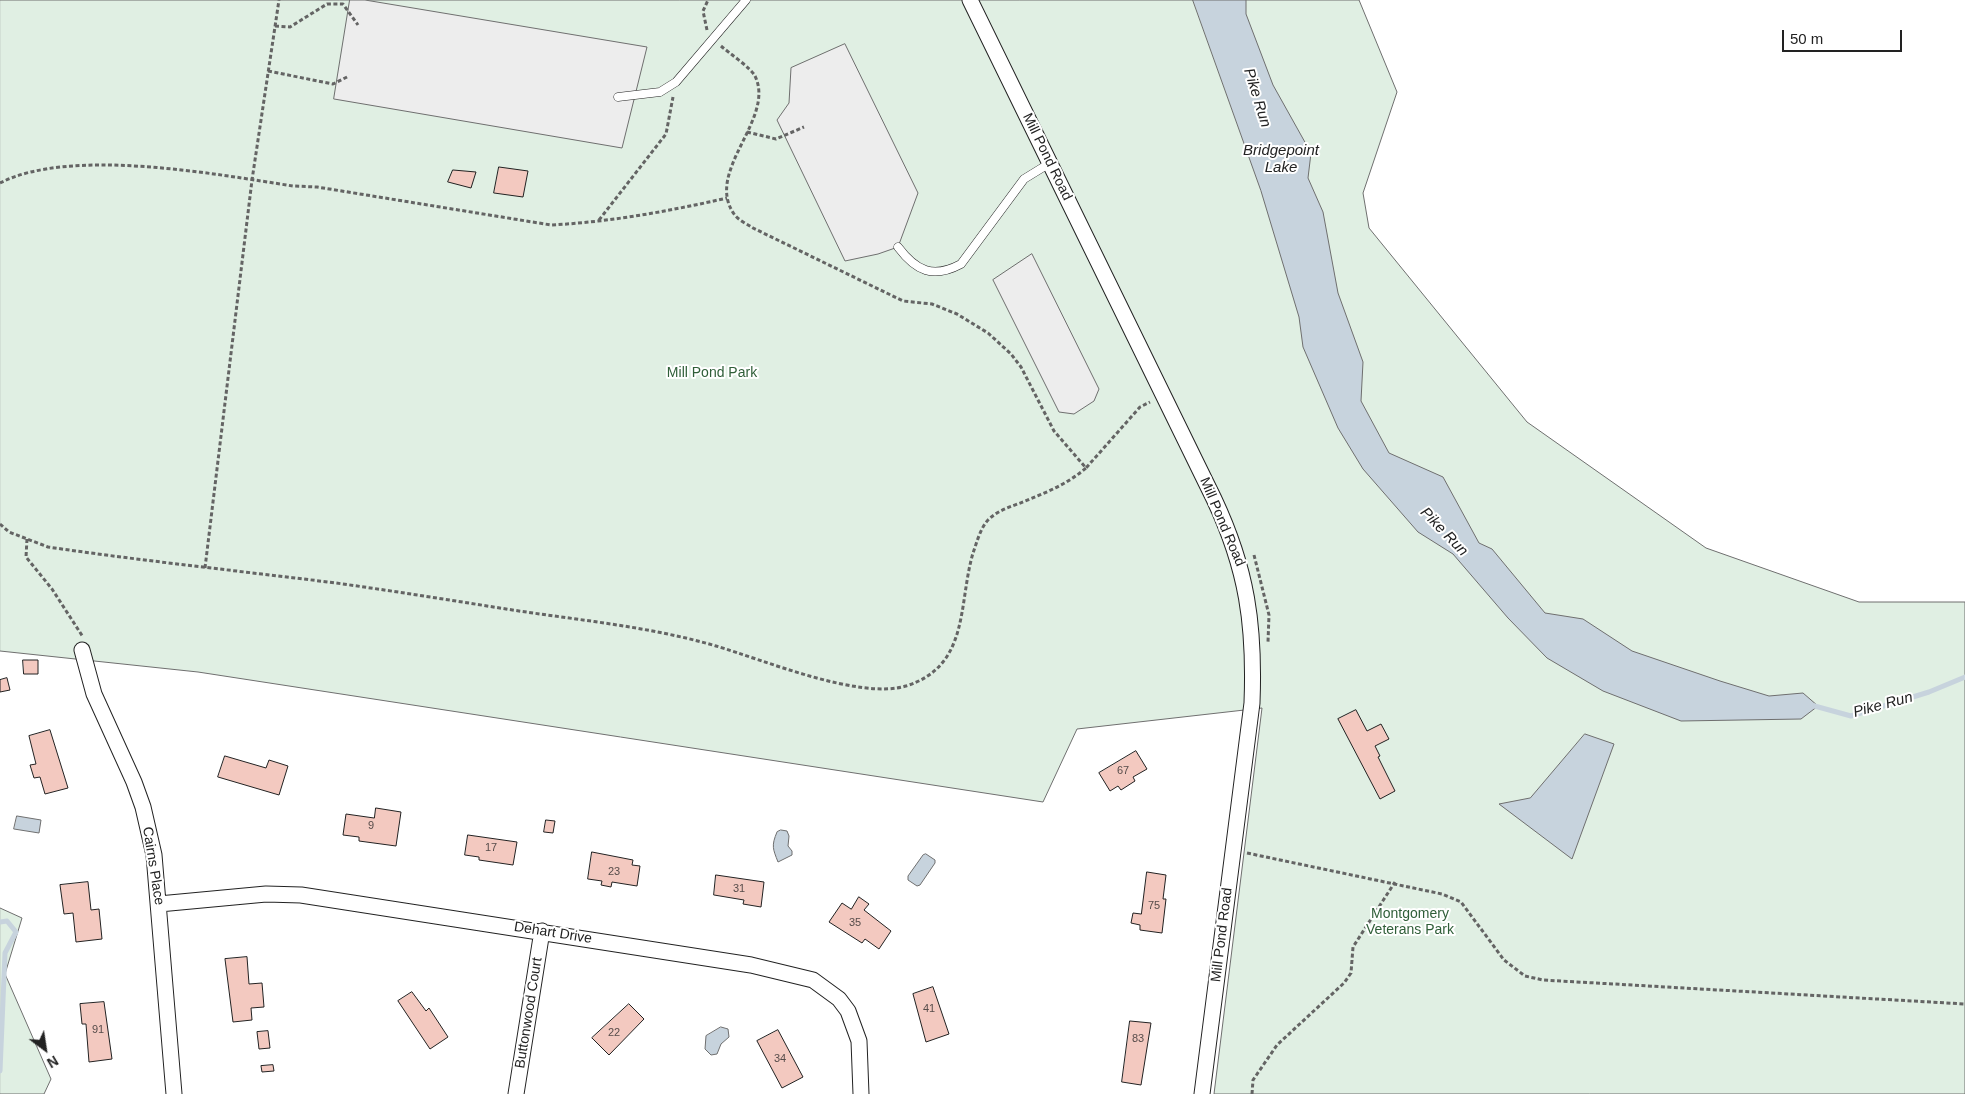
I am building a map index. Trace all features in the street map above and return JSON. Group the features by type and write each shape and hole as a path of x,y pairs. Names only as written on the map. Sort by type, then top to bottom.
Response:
{"street":[{"name":"Mill Pond Road","path":"970,0 1226,524 1243,575 1253,645 1252,703 1202,1094"},
{"name":"Cairns Place","path":"82,650 94,694 143,807 154,855 174,1094"},
{"name":"Dehart Drive","path":"159,904 266,894 300,895 542,931 751,965 813,980 839,999 848,1011 859,1041 861,1094"},
{"name":"Buttonwood Court","path":"516,1094 542,931"}],"lane":[{"path":"618,97 660,92 676,82 746,0"},
{"path":"898,247 907,258 921,269 946,272 961,264 1024,179 1050,163"}],"path":[{"path":"205,568 252,180 279,0"},
{"path":"708,0 703,11 707,30 721,47 755,75 759,91 747,132 728,176 727,198 735,216 753,228 903,301 932,304 957,314 988,333 1016,360 1054,431 1086,468"},
{"path":"275,26 290,27 327,4 343,4 358,25"},
{"path":"268,71 333,84 349,76"},
{"path":"598,220 666,134 676,82"},
{"path":"747,132 776,139 804,127"},
{"path":"0,183 16,175 70,165 148,168 293,186 317,187 552,225 598,220 727,198"},
{"path":"0,524 9,532 48,547 338,583 662,632 715,646 839,684 872,688 905,686 941,666 954,648 959,632 970,564 977,540 987,521 1007,507 1053,489 1076,477 1140,407 1155,399"},
{"path":"27,539 26,557 75,622 84,637 82,650"},
{"path":"1252,551 1269,616 1268,651"},
{"path":"1245,851 1250,855 1395,882 1442,894 1461,902 1504,960 1525,976 1543,980 1965,1004"},
{"path":"1252,1094 1253,1080 1277,1045 1344,983 1351,973 1353,947 1395,882"}],"green space":[{"path":"0,0 1359,0 1397,92 1363,193 1369,228 1527,422 1706,548 1859,602 1965,602 1965,1094 1214,1094 1262,708 1077,729 1043,802 198,672 0,651"},
{"path":"0,908 22,918 5,974 51,1079 44,1094 0,1094"}],"shaded area":[{"path":"350,0 365,0 647,47 622,148 334,99"},
{"path":"845,44 918,193 898,247 878,254 845,261 777,120 789,103 791,68"},
{"path":"1032,254 1099,389 1094,401 1074,414 1059,412 993,280"}],"water":[{"name":"Bridgepoint Lake","path":"1193,0 1246,0 1246,14 1273,85 1311,153 1308,178 1323,212 1338,293 1363,362 1361,401 1389,453 1443,477 1479,543 1492,549 1545,613 1583,619 1632,651 1720,681 1769,696 1803,693 1818,706 1801,719 1681,721 1603,691 1547,658 1508,618 1453,554 1418,532 1363,469 1338,428 1303,347 1299,317 1261,191"},
{"path":"1585,734 1614,744 1572,859 1499,804 1530,798"},
{"path":"17,816 41,820 39,833 14,829"},
{"path":"781,830 787,831 789,836 788,846 792,851 792,855 778,862 773,844 777,832"},
{"path":"926,854 935,860 935,863 920,885 917,886 908,880 908,876 923,855"},
{"path":"721,1027 728,1029 729,1037 721,1044 717,1054 711,1055 705,1049 706,1036"}],"building":[{"path":"499,167 528,171 523,197 494,193"},
{"path":"453,170 476,172 471,188 448,182"},
{"path":"23,660 38,660 38,674 24,674"},
{"path":"7,678 10,690 0,692 0,680"},
{"path":"1356,710 1367,731 1381,724 1389,739 1375,746 1380,756 1378,757 1395,791 1380,799 1338,719"},
{"path":"50,730 68,788 45,794 40,777 34,778 30,765 36,764 29,736"},
{"path":"1136,751 1147,769 1133,777 1135,781 1121,790 1118,786 1110,791 1099,773"},
{"path":"225,756 266,768 269,760 288,766 279,795 218,777"},
{"path":"376,808 401,812 396,846 359,841 359,837 343,835 346,814 374,818"},
{"path":"546,820 555,821 553,833 544,832"},
{"path":"468,835 517,842 513,865 479,860 479,857 465,855"},
{"path":"592,852 633,860 632,865 640,866 637,886 612,882 611,887 601,885 602,881 588,879"},
{"path":"1147,872 1166,875 1163,899 1166,899 1162,933 1140,930 1140,925 1131,923 1133,913 1141,914"},
{"path":"716,875 764,882 761,907 743,904 744,900 714,895"},
{"path":"88,882 91,910 99,909 102,939 76,942 73,913 64,914 60,885"},
{"path":"859,897 869,904 864,910 891,931 879,949 865,939 862,943 829,922 842,903 851,909"},
{"path":"247,957 249,984 262,983 264,1007 251,1008 252,1020 233,1022 225,959"},
{"path":"933,987 949,1034 926,1042 913,994"},
{"path":"412,992 426,1011 429,1008 448,1037 430,1049 398,1001"},
{"path":"104,1002 112,1059 89,1062 86,1024 82,1024 80,1004"},
{"path":"629,1004 644,1019 609,1055 592,1038"},
{"path":"1130,1021 1151,1023 1141,1085 1122,1082"},
{"path":"778,1030 803,1077 782,1088 757,1041"},
{"path":"268,1031 270,1048 259,1049 257,1032"},
{"path":"273,1065 274,1071 262,1072 261,1066"}],"waterway":[{"name":"Pike Run","path":"1811,705 1851,716 1929,692 1965,677"},
{"path":"0,922 7,921 16,932 5,953 0,1071"}],"park label":[{"name":"Mill Pond Park","path":"712,373"},
{"name":"Montgomery Veterans Park","path":"1410,922"}]}
